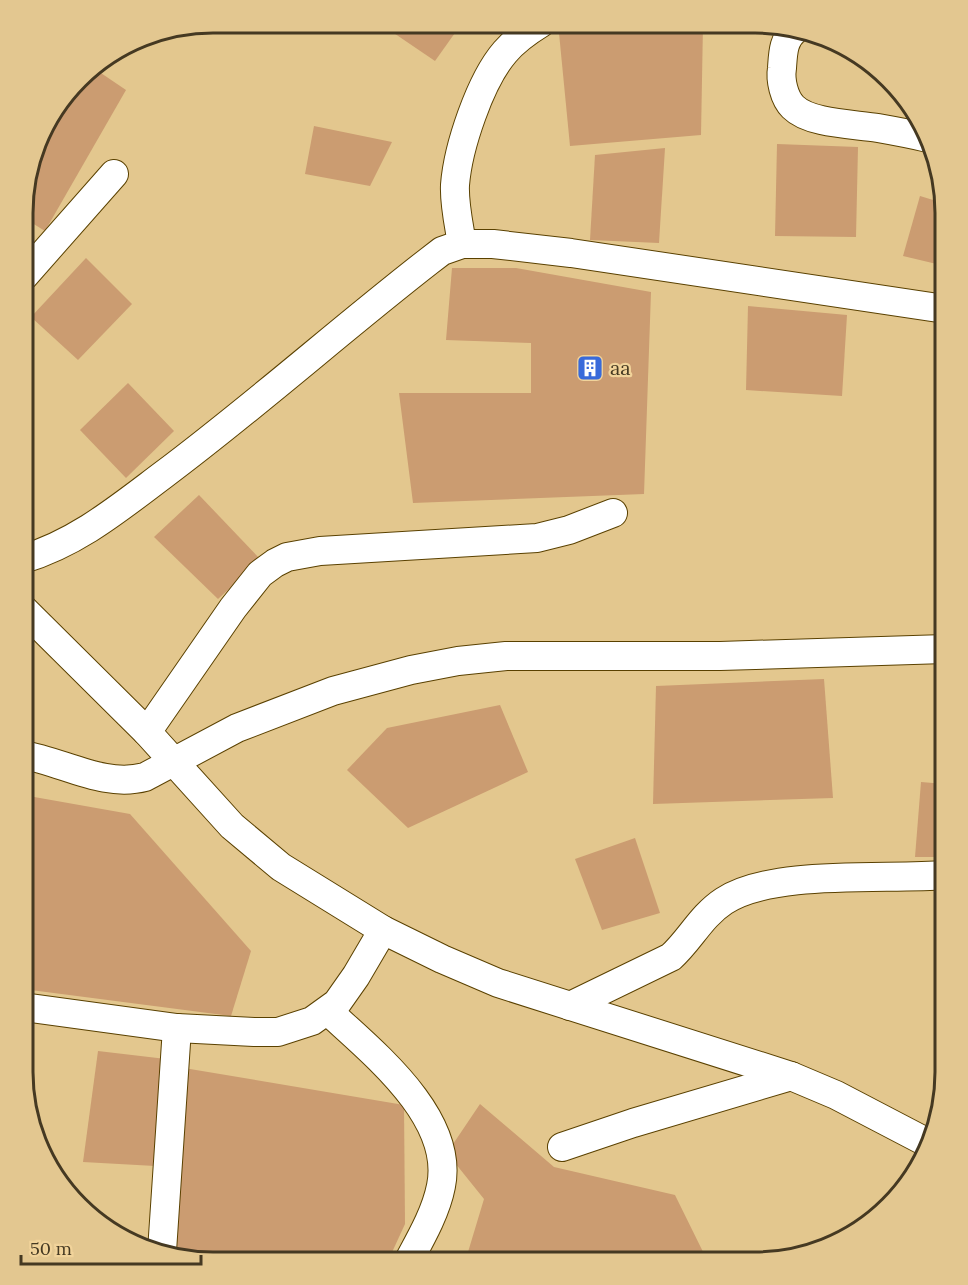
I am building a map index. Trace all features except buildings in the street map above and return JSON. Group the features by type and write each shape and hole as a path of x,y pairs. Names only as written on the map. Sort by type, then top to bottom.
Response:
{"street":[{"path":"462,244 456,209 455,185 461,151 481,92 504,52 527,33"},
{"path":"788,37 784,45 781,75 790,105 808,116 917,135"},
{"path":"33,266 114,174"},
{"path":"33,555 69,541 106,517 216,435 442,251 462,244 493,244 571,253 935,308"},
{"path":"147,732 239,600 260,574 275,563 299,554 320,551 537,538 569,530 613,513"},
{"path":"33,619 147,732 232,826 281,867 383,930 498,983 791,1076 846,1100 921,1139"},
{"path":"33,758 109,780 130,781 145,777 237,728 333,691 402,672 458,661 516,656 720,656 935,650"},
{"path":"570,1006 670,957 682,948 711,911 740,893 776,884 817,880 935,875"},
{"path":"33,1008 177,1028 278,1032 312,1020 328,1011 345,993 383,930"},
{"path":"328,1011 393,1072 428,1119 437,1141 442,1164 442,1184 435,1208 413,1252"},
{"path":"162,1244 177,1028"},
{"path":"562,1147 633,1123 791,1076"}],"place":[{"name":"aa","path":"590,368"}]}
